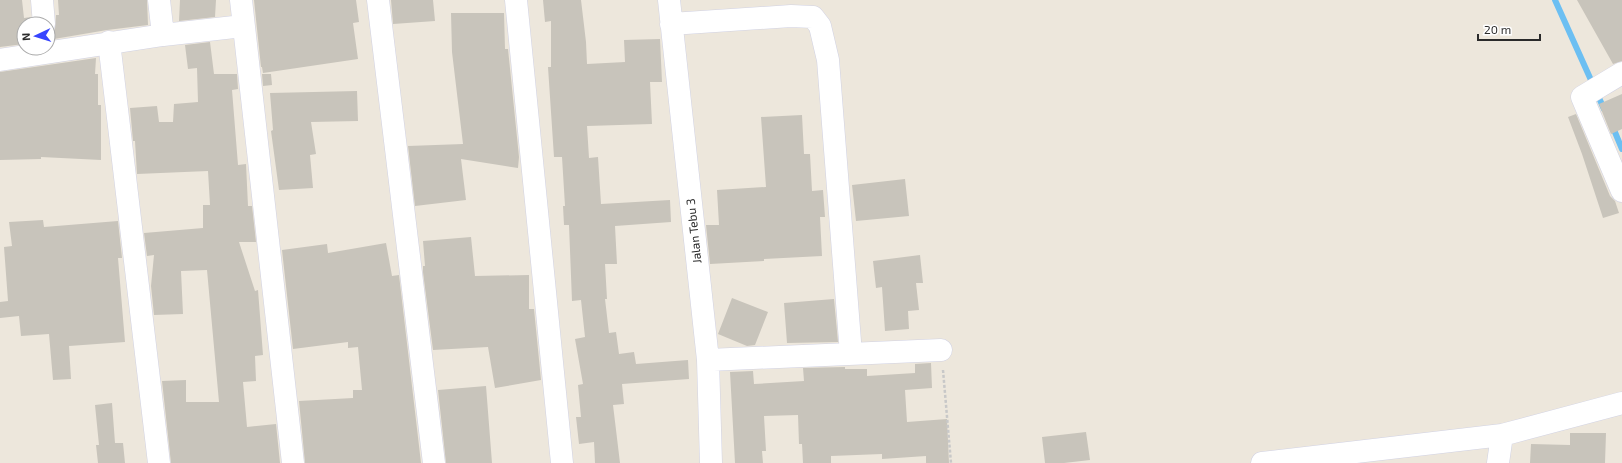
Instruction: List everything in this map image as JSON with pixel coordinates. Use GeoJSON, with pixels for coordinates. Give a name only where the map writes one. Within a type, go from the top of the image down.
{"type":"FeatureCollection","features":[{"type":"Feature","properties":{"kind":"street"},"geometry":{"type":"LineString","coordinates":[[42,0],[43,16]]}},
{"type":"Feature","properties":{"kind":"street"},"geometry":{"type":"LineString","coordinates":[[159,0],[163,35]]}},
{"type":"Feature","properties":{"kind":"street"},"geometry":{"type":"LineString","coordinates":[[241,0],[293,463]]}},
{"type":"Feature","properties":{"kind":"street"},"geometry":{"type":"LineString","coordinates":[[378,0],[434,463]]}},
{"type":"Feature","properties":{"kind":"street"},"geometry":{"type":"LineString","coordinates":[[516,0],[562,463]]}},
{"type":"Feature","properties":{"kind":"street","name":"Jalan Tebu 3"},"geometry":{"type":"LineString","coordinates":[[669,0],[708,360],[711,463]]}},
{"type":"Feature","properties":{"kind":"street"},"geometry":{"type":"LineString","coordinates":[[671,24],[791,16],[812,8],[820,26],[828,60],[851,354]]}},
{"type":"Feature","properties":{"kind":"street"},"geometry":{"type":"LineString","coordinates":[[56,50],[243,26]]}},
{"type":"Feature","properties":{"kind":"street"},"geometry":{"type":"LineString","coordinates":[[109,42],[159,463]]}},
{"type":"Feature","properties":{"kind":"street"},"geometry":{"type":"LineString","coordinates":[[0,60],[21,56]]}},
{"type":"Feature","properties":{"kind":"street"},"geometry":{"type":"LineString","coordinates":[[1622,73],[1582,97],[1622,191]]}},
{"type":"Feature","properties":{"kind":"street"},"geometry":{"type":"LineString","coordinates":[[708,360],[941,350]]}},
{"type":"Feature","properties":{"kind":"street"},"geometry":{"type":"LineString","coordinates":[[1262,463],[1502,435],[1622,403]]}},
{"type":"Feature","properties":{"kind":"street"},"geometry":{"type":"LineString","coordinates":[[1498,463],[1502,435]]}},
{"type":"Feature","properties":{"kind":"path"},"geometry":{"type":"LineString","coordinates":[[941,350],[952,463]]}},
{"type":"Feature","properties":{"kind":"building"},"geometry":{"type":"Polygon","coordinates":[[[0,0],[22,0],[24,16],[16,16],[16,45],[0,47],[0,0]]]}},
{"type":"Feature","properties":{"kind":"building"},"geometry":{"type":"Polygon","coordinates":[[[58,0],[147,0],[148,25],[56,39],[56,15],[59,15],[58,0]]]}},
{"type":"Feature","properties":{"kind":"building"},"geometry":{"type":"Polygon","coordinates":[[[180,0],[216,0],[215,17],[179,21],[180,0]]]}},
{"type":"Feature","properties":{"kind":"building"},"geometry":{"type":"Polygon","coordinates":[[[254,0],[356,0],[359,22],[353,23],[358,59],[263,73],[261,67],[254,0]]]}},
{"type":"Feature","properties":{"kind":"building"},"geometry":{"type":"Polygon","coordinates":[[[391,0],[433,0],[435,21],[393,24],[391,0]]]}},
{"type":"Feature","properties":{"kind":"building"},"geometry":{"type":"Polygon","coordinates":[[[543,0],[581,0],[587,64],[625,62],[624,40],[660,39],[662,82],[650,82],[652,124],[587,126],[589,158],[598,157],[601,204],[670,200],[671,222],[615,226],[617,264],[605,264],[607,299],[605,299],[609,333],[616,332],[619,354],[634,352],[636,364],[688,360],[689,379],[622,384],[624,404],[613,405],[620,463],[595,463],[594,442],[579,444],[576,417],[581,417],[578,385],[583,384],[575,339],[585,337],[581,300],[572,301],[569,225],[564,225],[563,206],[565,206],[562,157],[554,157],[548,67],[551,67],[551,21],[545,22],[543,0]]]}},
{"type":"Feature","properties":{"kind":"building"},"geometry":{"type":"Polygon","coordinates":[[[1577,0],[1622,0],[1622,61],[1613,64],[1577,0]]]}},
{"type":"Feature","properties":{"kind":"building"},"geometry":{"type":"Polygon","coordinates":[[[451,13],[504,13],[505,49],[508,49],[519,157],[518,168],[461,159],[466,200],[415,206],[408,146],[463,144],[452,52],[451,13]]]}},
{"type":"Feature","properties":{"kind":"building"},"geometry":{"type":"Polygon","coordinates":[[[210,42],[214,74],[237,74],[238,89],[232,90],[238,165],[246,164],[248,206],[252,206],[256,242],[239,242],[255,291],[258,290],[263,355],[255,356],[256,381],[243,382],[247,427],[276,424],[280,463],[171,463],[162,381],[186,380],[186,402],[219,402],[207,270],[181,271],[183,314],[154,315],[151,286],[154,255],[147,256],[144,233],[203,228],[203,205],[210,205],[208,171],[137,174],[135,141],[133,141],[130,108],[157,106],[159,122],[173,122],[174,104],[198,102],[197,68],[188,69],[185,45],[210,42]]]}},
{"type":"Feature","properties":{"kind":"building"},"geometry":{"type":"Polygon","coordinates":[[[96,58],[95,74],[98,74],[98,105],[101,105],[101,160],[41,157],[41,159],[0,160],[0,72],[96,58]]]}},
{"type":"Feature","properties":{"kind":"building"},"geometry":{"type":"Polygon","coordinates":[[[262,74],[271,74],[272,85],[263,86],[262,74]]]}},
{"type":"Feature","properties":{"kind":"building"},"geometry":{"type":"Polygon","coordinates":[[[357,91],[358,121],[311,122],[316,154],[310,155],[313,188],[279,190],[271,131],[273,130],[270,93],[357,91]]]}},
{"type":"Feature","properties":{"kind":"building"},"geometry":{"type":"Polygon","coordinates":[[[1622,94],[1622,129],[1611,134],[1599,104],[1622,94]]]}},
{"type":"Feature","properties":{"kind":"building"},"geometry":{"type":"Polygon","coordinates":[[[1576,114],[1610,196],[1615,201],[1619,213],[1603,218],[1568,117],[1576,114]]]}},
{"type":"Feature","properties":{"kind":"building"},"geometry":{"type":"Polygon","coordinates":[[[802,115],[804,154],[810,154],[812,191],[823,190],[825,217],[820,217],[822,256],[710,264],[706,225],[719,225],[717,190],[766,187],[761,117],[802,115]]]}},
{"type":"Feature","properties":{"kind":"building"},"geometry":{"type":"Polygon","coordinates":[[[905,179],[909,216],[856,221],[852,185],[905,179]]]}},
{"type":"Feature","properties":{"kind":"building"},"geometry":{"type":"Polygon","coordinates":[[[43,220],[44,227],[118,221],[122,258],[118,258],[125,342],[69,346],[71,379],[53,380],[49,334],[21,336],[19,316],[0,318],[0,302],[8,301],[4,247],[12,246],[9,222],[43,220]]]}},
{"type":"Feature","properties":{"kind":"building"},"geometry":{"type":"Polygon","coordinates":[[[471,237],[475,276],[529,275],[529,309],[534,309],[541,380],[495,388],[488,347],[433,350],[423,272],[423,266],[425,266],[423,241],[471,237]]]}},
{"type":"Feature","properties":{"kind":"building"},"geometry":{"type":"Polygon","coordinates":[[[386,243],[392,276],[399,275],[421,463],[305,463],[299,401],[353,398],[353,390],[362,390],[358,347],[348,348],[348,342],[293,349],[282,250],[327,244],[328,253],[386,243]]]}},
{"type":"Feature","properties":{"kind":"building"},"geometry":{"type":"Polygon","coordinates":[[[920,255],[923,283],[916,283],[919,310],[908,311],[909,329],[885,331],[882,287],[876,288],[873,261],[920,255]]]}},
{"type":"Feature","properties":{"kind":"building"},"geometry":{"type":"Polygon","coordinates":[[[732,298],[768,312],[755,345],[747,346],[718,334],[732,298]]]}},
{"type":"Feature","properties":{"kind":"building"},"geometry":{"type":"Polygon","coordinates":[[[834,299],[838,342],[787,343],[784,303],[834,299]]]}},
{"type":"Feature","properties":{"kind":"building"},"geometry":{"type":"Polygon","coordinates":[[[931,363],[932,388],[905,390],[907,422],[947,419],[949,463],[926,463],[926,456],[882,459],[882,454],[831,456],[831,463],[803,463],[802,444],[799,444],[798,415],[764,416],[766,451],[762,451],[763,463],[735,463],[730,372],[753,371],[754,384],[804,381],[803,368],[845,367],[845,369],[867,369],[867,376],[915,373],[915,364],[931,363]]]}},
{"type":"Feature","properties":{"kind":"building"},"geometry":{"type":"Polygon","coordinates":[[[486,386],[492,463],[446,463],[438,390],[486,386]]]}},
{"type":"Feature","properties":{"kind":"building"},"geometry":{"type":"Polygon","coordinates":[[[112,403],[115,443],[123,443],[125,463],[98,463],[96,445],[99,445],[95,405],[112,403]]]}},
{"type":"Feature","properties":{"kind":"building"},"geometry":{"type":"Polygon","coordinates":[[[1086,432],[1090,460],[1064,463],[1045,463],[1042,437],[1086,432]]]}},
{"type":"Feature","properties":{"kind":"building"},"geometry":{"type":"Polygon","coordinates":[[[1570,433],[1606,433],[1605,463],[1530,463],[1531,444],[1570,445],[1570,433]]]}},
{"type":"Feature","properties":{"kind":"waterway"},"geometry":{"type":"LineString","coordinates":[[1555,0],[1604,109]]}},
{"type":"Feature","properties":{"kind":"waterway"},"geometry":{"type":"LineString","coordinates":[[1612,125],[1622,149]]}}]}
